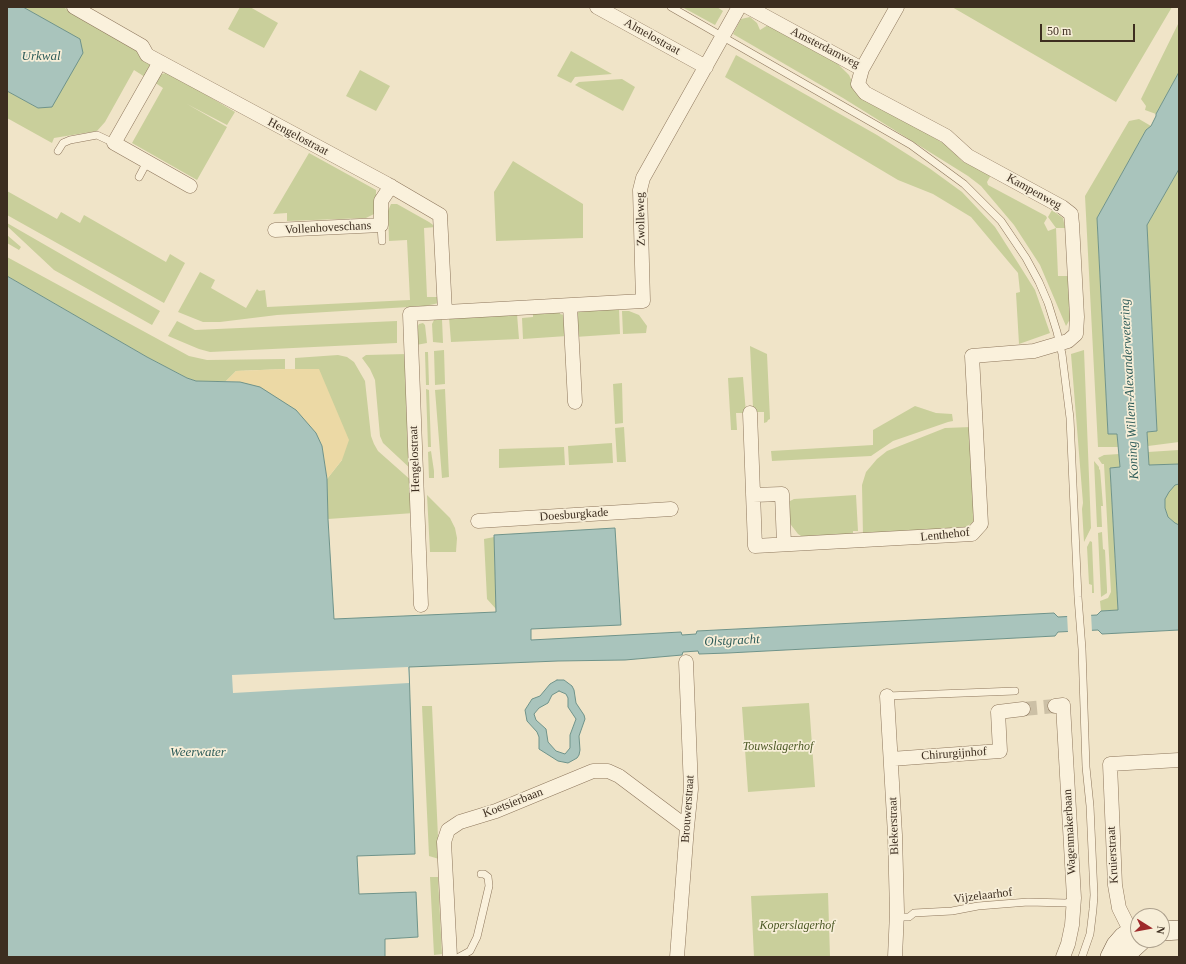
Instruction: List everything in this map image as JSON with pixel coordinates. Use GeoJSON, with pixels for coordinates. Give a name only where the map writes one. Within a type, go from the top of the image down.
{"type":"FeatureCollection","features":[{"type":"Feature","properties":{"kind":"main road"},"geometry":{"type":"LineString","coordinates":[[1110,957],[1116,945],[1123,937],[1130,937]]}},
{"type":"Feature","properties":{"kind":"main road"},"geometry":{"type":"LineString","coordinates":[[1125,957],[1132,948]]}},
{"type":"Feature","properties":{"kind":"street","name":"Hengelostraat"},"geometry":{"type":"LineString","coordinates":[[74,7],[142,46],[147,55],[391,186],[440,215],[445,312]]}},
{"type":"Feature","properties":{"kind":"street","name":"Almelostraat"},"geometry":{"type":"LineString","coordinates":[[598,7],[706,67]]}},
{"type":"Feature","properties":{"kind":"street"},"geometry":{"type":"LineString","coordinates":[[723,37],[739,7]]}},
{"type":"Feature","properties":{"kind":"street","name":"Amsterdamweg"},"geometry":{"type":"LineString","coordinates":[[748,7],[862,69],[897,7]]}},
{"type":"Feature","properties":{"kind":"street","name":"Zwolleweg"},"geometry":{"type":"LineString","coordinates":[[410,314],[643,301],[640,190],[643,178],[723,37]]}},
{"type":"Feature","properties":{"kind":"street"},"geometry":{"type":"LineString","coordinates":[[160,62],[114,143],[190,186]]}},
{"type":"Feature","properties":{"kind":"street","name":"Kampenweg"},"geometry":{"type":"LineString","coordinates":[[862,69],[858,84],[865,93],[946,136],[968,156],[1062,207],[1070,214],[1072,224],[1076,334],[1068,341],[1034,351],[972,356]]}},
{"type":"Feature","properties":{"kind":"street","name":"Vollenhoveschans"},"geometry":{"type":"LineString","coordinates":[[275,230],[381,225],[381,201],[391,186]]}},
{"type":"Feature","properties":{"kind":"street"},"geometry":{"type":"LineString","coordinates":[[570,306],[575,402]]}},
{"type":"Feature","properties":{"kind":"street","name":"Hengelostraat"},"geometry":{"type":"LineString","coordinates":[[410,314],[421,604]]}},
{"type":"Feature","properties":{"kind":"street","name":"Lenthehof"},"geometry":{"type":"LineString","coordinates":[[750,413],[755,546],[972,534],[981,524],[972,356]]}},
{"type":"Feature","properties":{"kind":"street"},"geometry":{"type":"LineString","coordinates":[[753,495],[782,494],[784,544]]}},
{"type":"Feature","properties":{"kind":"street","name":"Doesburgkade"},"geometry":{"type":"LineString","coordinates":[[478,522],[671,509]]}},
{"type":"Feature","properties":{"kind":"street","name":"Brouwerstraat"},"geometry":{"type":"LineString","coordinates":[[677,957],[691,789],[686,662]]}},
{"type":"Feature","properties":{"kind":"street","name":"Blekerstraat"},"geometry":{"type":"LineString","coordinates":[[887,696],[895,834],[895,957]]}},
{"type":"Feature","properties":{"kind":"street","name":"Wagenmakerbaan"},"geometry":{"type":"LineString","coordinates":[[1059,706],[1074,901],[1072,925],[1068,944],[1063,957]]}},
{"type":"Feature","properties":{"kind":"street","name":"Chirurgijnhof"},"geometry":{"type":"LineString","coordinates":[[891,759],[1000,752],[998,712],[1023,709]]}},
{"type":"Feature","properties":{"kind":"street","name":"Kruierstraat"},"geometry":{"type":"LineString","coordinates":[[1130,924],[1118,904],[1115,885],[1110,764],[1179,760]]}},
{"type":"Feature","properties":{"kind":"street","name":"Koetsierbaan"},"geometry":{"type":"LineString","coordinates":[[450,957],[444,842],[448,830],[460,822],[496,811],[593,771],[608,771],[619,776],[687,827]]}},
{"type":"Feature","properties":{"kind":"lane"},"geometry":{"type":"LineString","coordinates":[[671,7],[911,145],[964,184],[1001,221],[1026,258],[1039,282],[1048,303],[1060,344],[1070,418],[1078,598],[1082,649],[1086,766],[1094,895],[1094,909],[1090,934],[1082,957]]}},
{"type":"Feature","properties":{"kind":"lane"},"geometry":{"type":"LineString","coordinates":[[58,151],[63,142],[97,135],[114,143]]}},
{"type":"Feature","properties":{"kind":"lane"},"geometry":{"type":"LineString","coordinates":[[139,177],[147,162]]}},
{"type":"Feature","properties":{"kind":"lane","name":"Vollenhoveschans"},"geometry":{"type":"LineString","coordinates":[[381,225],[382,241]]}},
{"type":"Feature","properties":{"kind":"lane"},"geometry":{"type":"LineString","coordinates":[[887,696],[1015,691]]}},
{"type":"Feature","properties":{"kind":"lane"},"geometry":{"type":"LineString","coordinates":[[459,957],[470,951],[477,937],[489,886],[488,877],[481,874]]}},
{"type":"Feature","properties":{"kind":"lane","name":"Vijzelaarhof"},"geometry":{"type":"LineString","coordinates":[[896,917],[909,917],[914,913],[952,911],[978,906],[1028,902],[1074,901]]}},
{"type":"Feature","properties":{"kind":"green space"},"geometry":{"type":"Polygon","coordinates":[[[23,7],[63,7],[139,51],[152,62],[145,77],[134,70],[105,122],[97,131],[54,138],[52,143],[7,118],[7,91],[38,108],[79,39],[23,7]]]}},
{"type":"Feature","properties":{"kind":"green space"},"geometry":{"type":"Polygon","coordinates":[[[240,7],[250,7],[278,23],[264,48],[228,29],[240,7]]]}},
{"type":"Feature","properties":{"kind":"green space"},"geometry":{"type":"Polygon","coordinates":[[[682,7],[717,7],[723,11],[715,25],[682,7]]]}},
{"type":"Feature","properties":{"kind":"green space"},"geometry":{"type":"Polygon","coordinates":[[[952,7],[1172,7],[1116,102],[952,7]]]}},
{"type":"Feature","properties":{"kind":"green space"},"geometry":{"type":"Polygon","coordinates":[[[750,17],[757,23],[760,30],[768,25],[835,61],[849,75],[857,92],[948,146],[962,161],[991,175],[987,182],[988,185],[1046,216],[1047,218],[1044,223],[1048,231],[1056,228],[1058,276],[1069,276],[1071,322],[1069,321],[1066,326],[1040,265],[1014,225],[981,186],[968,176],[843,98],[733,34],[741,19],[750,17]]]}},
{"type":"Feature","properties":{"kind":"green space"},"geometry":{"type":"Polygon","coordinates":[[[1179,22],[1179,72],[1156,114],[1145,110],[1146,106],[1141,99],[1179,22]]]}},
{"type":"Feature","properties":{"kind":"green space"},"geometry":{"type":"Polygon","coordinates":[[[571,51],[612,74],[575,77],[571,83],[557,76],[571,51]]]}},
{"type":"Feature","properties":{"kind":"green space"},"geometry":{"type":"Polygon","coordinates":[[[736,55],[877,135],[929,168],[962,192],[995,227],[1035,290],[1050,333],[1019,344],[1016,293],[1020,292],[1018,273],[971,217],[933,194],[898,180],[725,77],[736,55]]]}},
{"type":"Feature","properties":{"kind":"green space"},"geometry":{"type":"Polygon","coordinates":[[[360,70],[390,86],[376,111],[346,96],[360,70]]]}},
{"type":"Feature","properties":{"kind":"green space"},"geometry":{"type":"Polygon","coordinates":[[[168,72],[235,112],[227,125],[187,104],[227,127],[197,180],[132,143],[163,88],[154,82],[157,76],[168,72]]]}},
{"type":"Feature","properties":{"kind":"green space"},"geometry":{"type":"Polygon","coordinates":[[[622,79],[635,87],[623,111],[575,85],[579,82],[622,79]]]}},
{"type":"Feature","properties":{"kind":"green space"},"geometry":{"type":"Polygon","coordinates":[[[1139,119],[1151,126],[1146,130],[1097,218],[1108,434],[1117,434],[1118,447],[1098,447],[1085,196],[1129,121],[1139,119]]]}},
{"type":"Feature","properties":{"kind":"green space"},"geometry":{"type":"Polygon","coordinates":[[[309,153],[376,190],[376,213],[366,218],[287,221],[287,213],[273,214],[309,153]]]}},
{"type":"Feature","properties":{"kind":"green space"},"geometry":{"type":"Polygon","coordinates":[[[513,161],[583,204],[583,238],[496,241],[494,192],[513,161]]]}},
{"type":"Feature","properties":{"kind":"green space"},"geometry":{"type":"Polygon","coordinates":[[[1179,169],[1179,442],[1148,446],[1147,432],[1157,431],[1147,225],[1179,169]]]}},
{"type":"Feature","properties":{"kind":"green space"},"geometry":{"type":"Polygon","coordinates":[[[7,191],[57,219],[61,212],[80,223],[84,215],[166,262],[170,254],[185,263],[164,303],[7,215],[7,191]]]}},
{"type":"Feature","properties":{"kind":"green space"},"geometry":{"type":"Polygon","coordinates":[[[391,204],[397,204],[436,227],[424,228],[427,297],[439,297],[439,303],[425,306],[277,315],[220,322],[203,322],[178,312],[200,272],[215,280],[211,288],[246,308],[257,289],[259,291],[265,290],[267,307],[410,300],[407,240],[389,241],[388,211],[391,204]]]}},
{"type":"Feature","properties":{"kind":"green space"},"geometry":{"type":"Polygon","coordinates":[[[1052,210],[1063,218],[1065,228],[1056,228],[1048,217],[1052,210]]]}},
{"type":"Feature","properties":{"kind":"green space"},"geometry":{"type":"Polygon","coordinates":[[[7,223],[160,311],[152,325],[54,270],[7,226],[7,223]]]}},
{"type":"Feature","properties":{"kind":"green space"},"geometry":{"type":"Polygon","coordinates":[[[7,235],[21,247],[19,250],[7,243],[7,235]]]}},
{"type":"Feature","properties":{"kind":"green space"},"geometry":{"type":"Polygon","coordinates":[[[7,257],[189,356],[207,360],[285,359],[285,369],[236,371],[226,381],[196,381],[187,378],[147,357],[7,276],[7,257]]]}},
{"type":"Feature","properties":{"kind":"green space"},"geometry":{"type":"Polygon","coordinates":[[[619,309],[620,334],[575,337],[577,313],[579,311],[619,309]]]}},
{"type":"Feature","properties":{"kind":"green space"},"geometry":{"type":"Polygon","coordinates":[[[622,311],[629,311],[639,315],[647,326],[646,333],[623,334],[622,311]]]}},
{"type":"Feature","properties":{"kind":"green space"},"geometry":{"type":"Polygon","coordinates":[[[560,312],[560,314],[564,315],[567,336],[523,339],[522,318],[533,317],[533,313],[560,312]]]}},
{"type":"Feature","properties":{"kind":"green space"},"geometry":{"type":"Polygon","coordinates":[[[517,314],[519,339],[451,342],[449,317],[517,314]]]}},
{"type":"Feature","properties":{"kind":"green space"},"geometry":{"type":"Polygon","coordinates":[[[442,319],[443,343],[433,342],[432,324],[434,320],[442,319]]]}},
{"type":"Feature","properties":{"kind":"green space"},"geometry":{"type":"Polygon","coordinates":[[[177,321],[195,330],[397,321],[397,343],[210,352],[168,336],[177,321]]]}},
{"type":"Feature","properties":{"kind":"green space"},"geometry":{"type":"Polygon","coordinates":[[[423,323],[425,325],[427,343],[416,345],[414,333],[419,324],[423,323]]]}},
{"type":"Feature","properties":{"kind":"green space"},"geometry":{"type":"Polygon","coordinates":[[[750,346],[767,354],[770,419],[764,423],[764,412],[755,412],[753,408],[750,346]]]}},
{"type":"Feature","properties":{"kind":"green space"},"geometry":{"type":"Polygon","coordinates":[[[444,350],[445,384],[435,385],[434,351],[444,350]]]}},
{"type":"Feature","properties":{"kind":"green space"},"geometry":{"type":"Polygon","coordinates":[[[1084,350],[1091,528],[1084,542],[1083,503],[1071,354],[1084,350]]]}},
{"type":"Feature","properties":{"kind":"green space"},"geometry":{"type":"Polygon","coordinates":[[[425,352],[428,352],[429,385],[426,385],[425,352]]]}},
{"type":"Feature","properties":{"kind":"green space"},"geometry":{"type":"Polygon","coordinates":[[[407,354],[413,471],[383,443],[380,436],[375,380],[370,369],[362,358],[366,355],[407,354]]]}},
{"type":"Feature","properties":{"kind":"green space"},"geometry":{"type":"Polygon","coordinates":[[[338,355],[347,357],[354,362],[365,381],[371,436],[378,451],[413,482],[414,513],[328,519],[327,479],[342,460],[295,369],[295,358],[338,355]]]}},
{"type":"Feature","properties":{"kind":"green space"},"geometry":{"type":"Polygon","coordinates":[[[743,377],[746,413],[736,413],[737,430],[731,430],[728,378],[743,377]]]}},
{"type":"Feature","properties":{"kind":"green space"},"geometry":{"type":"Polygon","coordinates":[[[622,383],[623,423],[615,424],[613,384],[622,383]]]}},
{"type":"Feature","properties":{"kind":"green space"},"geometry":{"type":"Polygon","coordinates":[[[426,389],[429,390],[431,447],[428,447],[426,389]]]}},
{"type":"Feature","properties":{"kind":"green space"},"geometry":{"type":"Polygon","coordinates":[[[445,389],[449,477],[442,478],[435,390],[445,389]]]}},
{"type":"Feature","properties":{"kind":"green space"},"geometry":{"type":"Polygon","coordinates":[[[915,406],[936,413],[952,414],[953,421],[893,441],[871,456],[772,461],[771,451],[873,445],[873,430],[915,406]]]}},
{"type":"Feature","properties":{"kind":"green space"},"geometry":{"type":"Polygon","coordinates":[[[624,427],[626,462],[617,462],[615,428],[624,427]]]}},
{"type":"Feature","properties":{"kind":"green space"},"geometry":{"type":"Polygon","coordinates":[[[971,427],[975,518],[973,522],[963,530],[863,536],[862,485],[866,472],[877,459],[887,451],[945,428],[971,427]]]}},
{"type":"Feature","properties":{"kind":"green space"},"geometry":{"type":"Polygon","coordinates":[[[612,443],[613,463],[569,465],[568,446],[612,443]]]}},
{"type":"Feature","properties":{"kind":"green space"},"geometry":{"type":"Polygon","coordinates":[[[564,447],[565,465],[499,468],[499,449],[564,447]]]}},
{"type":"Feature","properties":{"kind":"green space"},"geometry":{"type":"Polygon","coordinates":[[[1179,450],[1179,464],[1149,466],[1148,452],[1179,450]]]}},
{"type":"Feature","properties":{"kind":"green space"},"geometry":{"type":"Polygon","coordinates":[[[431,451],[434,478],[429,478],[428,452],[431,451]]]}},
{"type":"Feature","properties":{"kind":"green space"},"geometry":{"type":"Polygon","coordinates":[[[1119,454],[1120,467],[1110,468],[1118,610],[1101,611],[1100,601],[1108,598],[1111,592],[1104,464],[1102,464],[1098,458],[1104,455],[1119,454]]]}},
{"type":"Feature","properties":{"kind":"green space"},"geometry":{"type":"Polygon","coordinates":[[[1094,461],[1099,467],[1099,470],[1100,469],[1103,506],[1101,506],[1102,527],[1097,527],[1094,461]]]}},
{"type":"Feature","properties":{"kind":"green space"},"geometry":{"type":"Polygon","coordinates":[[[1179,484],[1179,525],[1168,517],[1165,508],[1165,499],[1169,491],[1175,485],[1179,484]]]}},
{"type":"Feature","properties":{"kind":"green space"},"geometry":{"type":"Polygon","coordinates":[[[427,495],[450,518],[455,528],[457,538],[456,552],[430,552],[427,495]]]}},
{"type":"Feature","properties":{"kind":"green space"},"geometry":{"type":"Polygon","coordinates":[[[856,495],[858,531],[853,531],[853,537],[804,538],[798,534],[788,521],[788,502],[794,499],[856,495]]]}},
{"type":"Feature","properties":{"kind":"green space"},"geometry":{"type":"Polygon","coordinates":[[[1102,532],[1103,549],[1105,550],[1107,593],[1101,597],[1098,533],[1102,532]]]}},
{"type":"Feature","properties":{"kind":"green space"},"geometry":{"type":"Polygon","coordinates":[[[494,537],[496,609],[487,599],[484,539],[494,537]]]}},
{"type":"Feature","properties":{"kind":"green space"},"geometry":{"type":"Polygon","coordinates":[[[1090,541],[1092,542],[1094,593],[1092,593],[1092,585],[1089,584],[1087,547],[1090,541]]]}},
{"type":"Feature","properties":{"kind":"green space","name":"Touwslagerhof"},"geometry":{"type":"Polygon","coordinates":[[[809,703],[815,787],[748,792],[742,707],[809,703]]]}},
{"type":"Feature","properties":{"kind":"green space"},"geometry":{"type":"Polygon","coordinates":[[[422,706],[432,706],[439,859],[429,856],[422,706]]]}},
{"type":"Feature","properties":{"kind":"green space"},"geometry":{"type":"Polygon","coordinates":[[[430,877],[438,877],[442,954],[434,955],[430,877]]]}},
{"type":"Feature","properties":{"kind":"green space","name":"Koperslagerhof"},"geometry":{"type":"Polygon","coordinates":[[[828,893],[830,957],[754,957],[751,896],[828,893]]]}},
{"type":"Feature","properties":{"kind":"sand"},"geometry":{"type":"Polygon","coordinates":[[[319,369],[349,440],[342,460],[327,479],[322,446],[316,433],[240,382],[226,381],[236,371],[319,369]]]}},
{"type":"Feature","properties":{"kind":"water","name":"Urkwal"},"geometry":{"type":"Polygon","coordinates":[[[7,7],[23,7],[80,39],[83,53],[52,107],[38,108],[7,91],[7,7]]]}},
{"type":"Feature","properties":{"kind":"water","name":"Weerwater"},"geometry":{"type":"Polygon","coordinates":[[[1179,72],[1179,169],[1147,225],[1157,431],[1147,432],[1149,465],[1179,464],[1179,484],[1175,485],[1169,492],[1165,499],[1165,508],[1168,517],[1179,525],[1179,630],[1102,634],[1098,630],[1058,632],[1055,636],[728,653],[699,654],[698,651],[683,652],[682,655],[625,660],[409,667],[415,854],[357,856],[359,894],[416,892],[418,937],[385,939],[385,957],[7,957],[7,276],[147,357],[187,378],[196,381],[240,382],[260,387],[296,410],[316,433],[322,446],[327,479],[334,619],[496,612],[494,535],[615,528],[621,625],[531,629],[531,640],[681,632],[682,635],[696,634],[697,631],[1054,613],[1058,617],[1097,615],[1101,611],[1118,610],[1110,468],[1120,467],[1117,434],[1108,434],[1097,218],[1146,130],[1151,126],[1179,72]]]}},
{"type":"Feature","properties":{"kind":"water"},"geometry":{"type":"Polygon","coordinates":[[[557,680],[564,680],[572,686],[576,703],[585,719],[579,736],[579,755],[577,758],[568,763],[558,761],[539,749],[539,737],[537,732],[527,721],[525,710],[532,699],[540,696],[550,684],[557,680]],[[559,691],[552,695],[548,703],[539,708],[534,714],[536,720],[546,729],[548,742],[556,751],[565,754],[570,748],[570,735],[576,719],[568,707],[568,698],[566,694],[559,691]]]}},
{"type":"Feature","properties":{"kind":"pier"},"geometry":{"type":"Polygon","coordinates":[[[1091,613],[1092,632],[1068,633],[1067,614],[1091,613]]]}},
{"type":"Feature","properties":{"kind":"pier"},"geometry":{"type":"Polygon","coordinates":[[[408,667],[409,683],[233,693],[232,675],[408,667]]]}},
{"type":"Feature","properties":{"kind":"tunnel"},"geometry":{"type":"LineString","coordinates":[[1023,709],[1055,706]]}},
{"type":"Feature","properties":{"kind":"water label","name":"Koning Willem-Alexanderwetering"},"geometry":{"type":"Point","coordinates":[1130,389]}},
{"type":"Feature","properties":{"kind":"water label","name":"Olstgracht"},"geometry":{"type":"Point","coordinates":[732,641]}}]}
